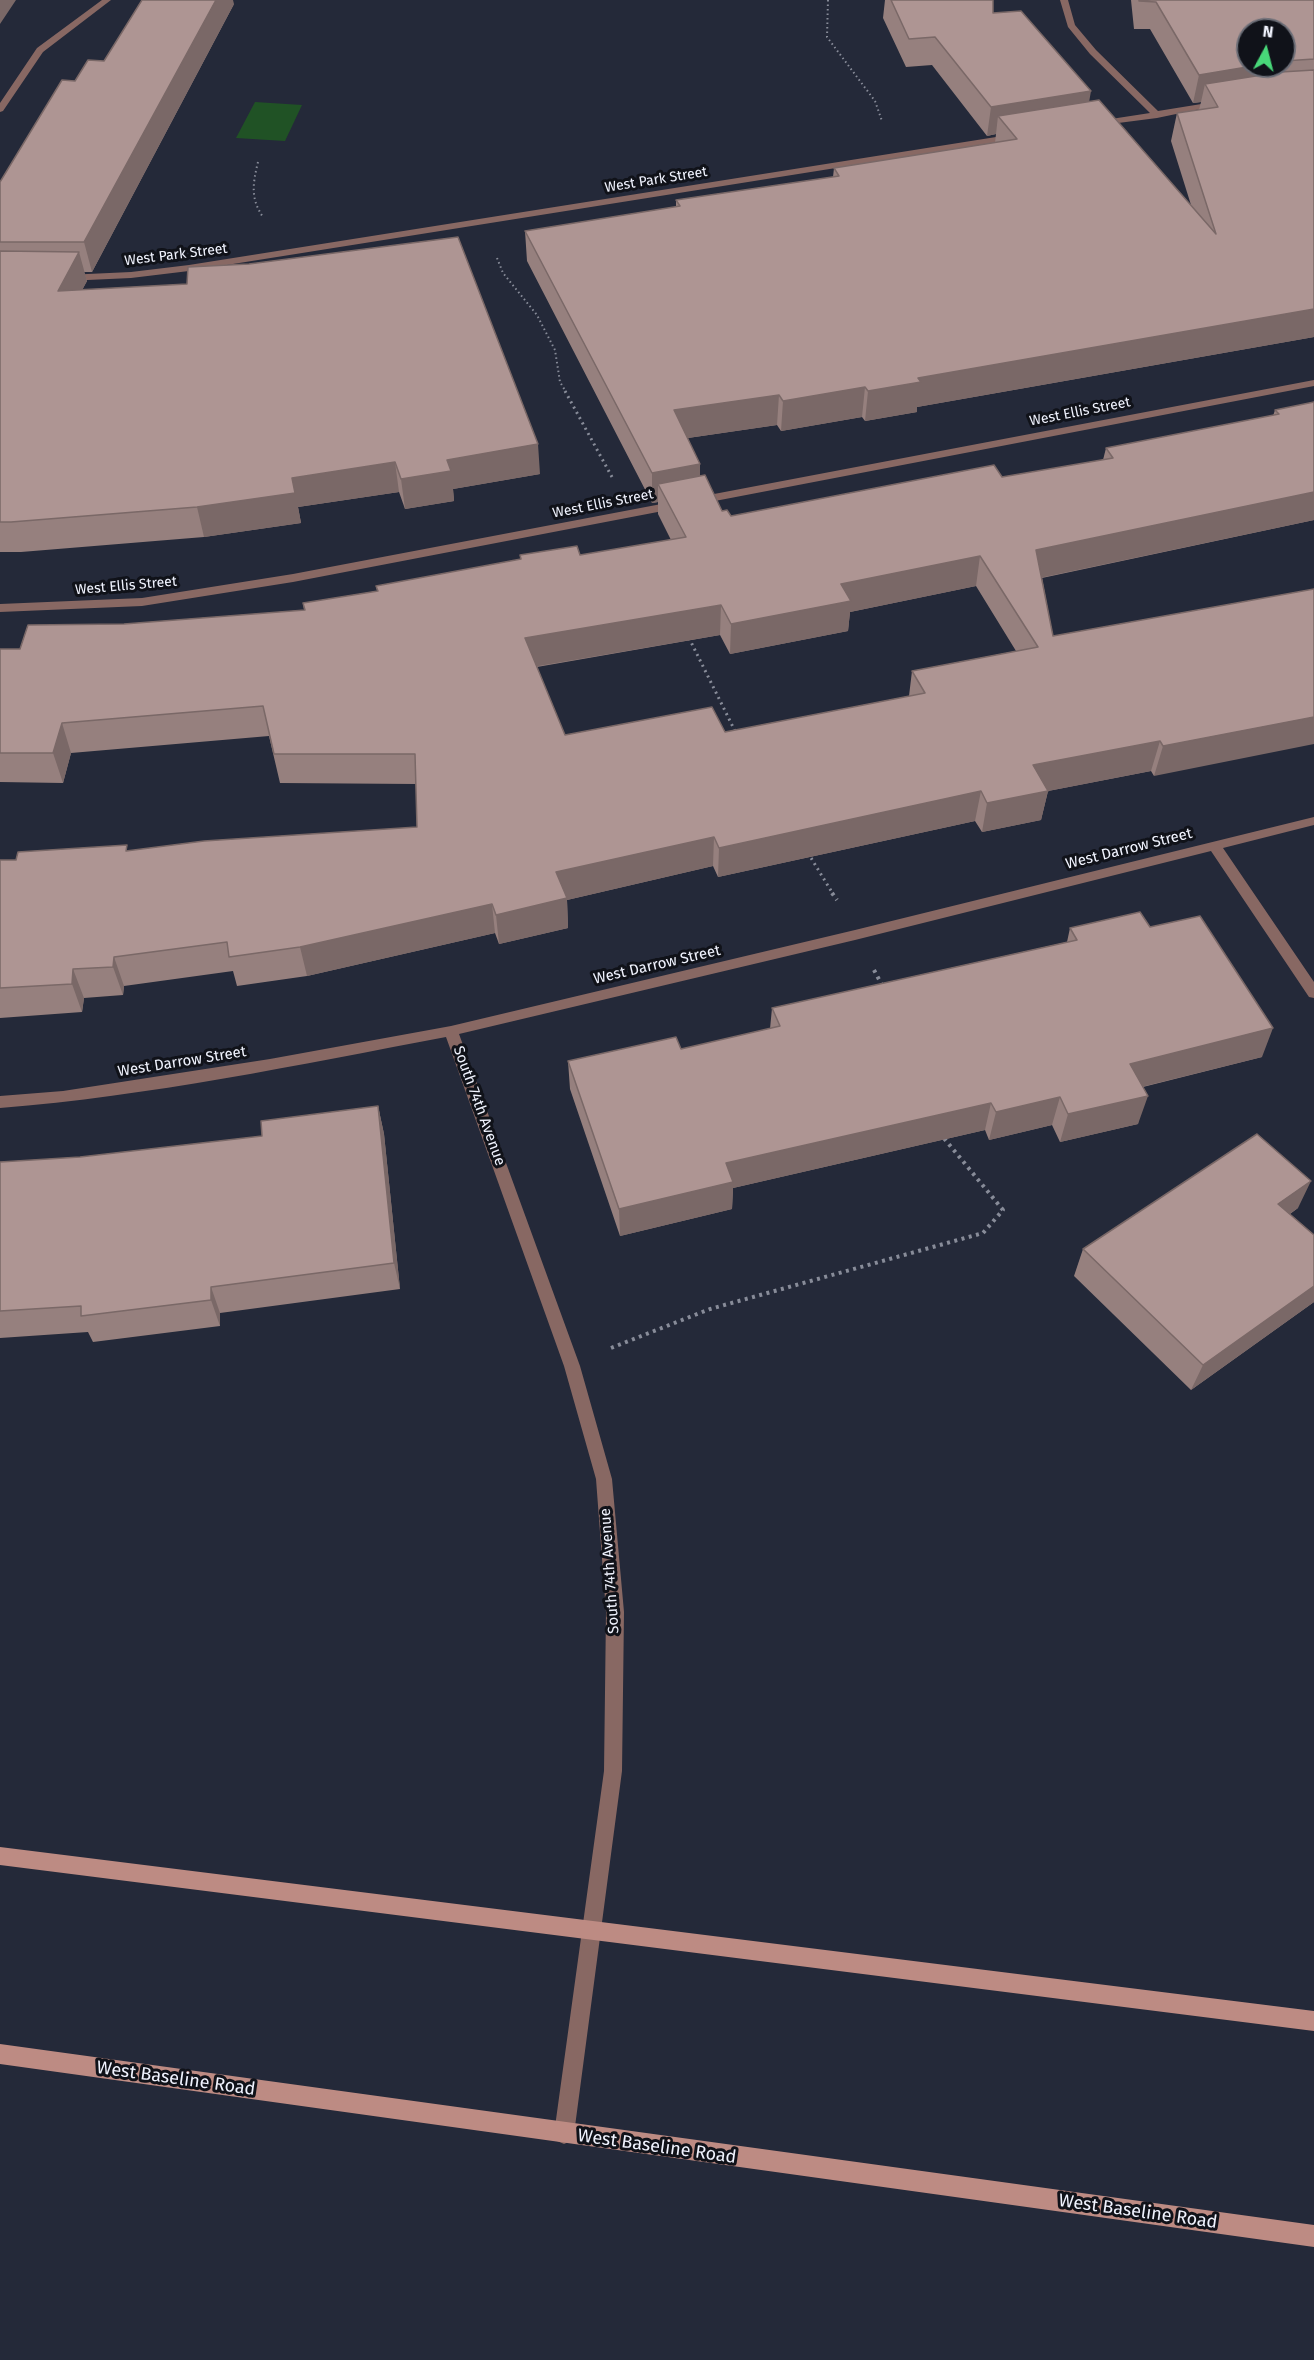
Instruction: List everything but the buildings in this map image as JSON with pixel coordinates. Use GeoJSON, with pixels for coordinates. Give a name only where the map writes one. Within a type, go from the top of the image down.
{"type":"FeatureCollection","features":[{"type":"Feature","properties":{"kind":"main road"},"geometry":{"type":"LineString","coordinates":[[0,1856],[591,1928],[1314,2021]]}},
{"type":"Feature","properties":{"kind":"main road","name":"West Baseline Road"},"geometry":{"type":"LineString","coordinates":[[0,2054],[564,2134],[1314,2236]]}},
{"type":"Feature","properties":{"kind":"street"},"geometry":{"type":"LineString","coordinates":[[0,109],[40,50],[107,0]]}},
{"type":"Feature","properties":{"kind":"street"},"geometry":{"type":"LineString","coordinates":[[1064,0],[1071,25],[1094,52],[1157,115]]}},
{"type":"Feature","properties":{"kind":"street"},"geometry":{"type":"LineString","coordinates":[[1089,125],[1227,103]]}},
{"type":"Feature","properties":{"kind":"street","name":"West Park Street"},"geometry":{"type":"LineString","coordinates":[[60,278],[131,275],[1021,136]]}},
{"type":"Feature","properties":{"kind":"street","name":"West Ellis Street"},"geometry":{"type":"LineString","coordinates":[[0,608],[142,602],[293,578],[1314,383]]}},
{"type":"Feature","properties":{"kind":"street","name":"West Darrow Street"},"geometry":{"type":"LineString","coordinates":[[0,1102],[63,1097],[247,1069],[451,1031],[855,935],[1314,821]]}},
{"type":"Feature","properties":{"kind":"street"},"geometry":{"type":"LineString","coordinates":[[1214,845],[1314,993]]}},
{"type":"Feature","properties":{"kind":"street","name":"South 74th Avenue"},"geometry":{"type":"LineString","coordinates":[[451,1031],[572,1366],[604,1479],[615,1612],[613,1771],[564,2134]]}},
{"type":"Feature","properties":{"kind":"path"},"geometry":{"type":"LineString","coordinates":[[828,0],[827,38],[875,101],[886,132],[887,157]]}},
{"type":"Feature","properties":{"kind":"path"},"geometry":{"type":"LineString","coordinates":[[258,162],[252,178],[252,198],[267,224],[277,253]]}},
{"type":"Feature","properties":{"kind":"path"},"geometry":{"type":"LineString","coordinates":[[480,221],[503,273],[537,315],[555,350],[560,381],[629,514]]}},
{"type":"Feature","properties":{"kind":"path"},"geometry":{"type":"LineString","coordinates":[[689,637],[736,733]]}},
{"type":"Feature","properties":{"kind":"path"},"geometry":{"type":"LineString","coordinates":[[806,849],[885,991]]}},
{"type":"Feature","properties":{"kind":"path"},"geometry":{"type":"LineString","coordinates":[[572,1366],[710,1309],[983,1233],[1003,1210],[942,1136]]}},
{"type":"Feature","properties":{"kind":"green space"},"geometry":{"type":"Polygon","coordinates":[[[255,102],[302,105],[285,141],[236,138],[255,102]]]}}]}
